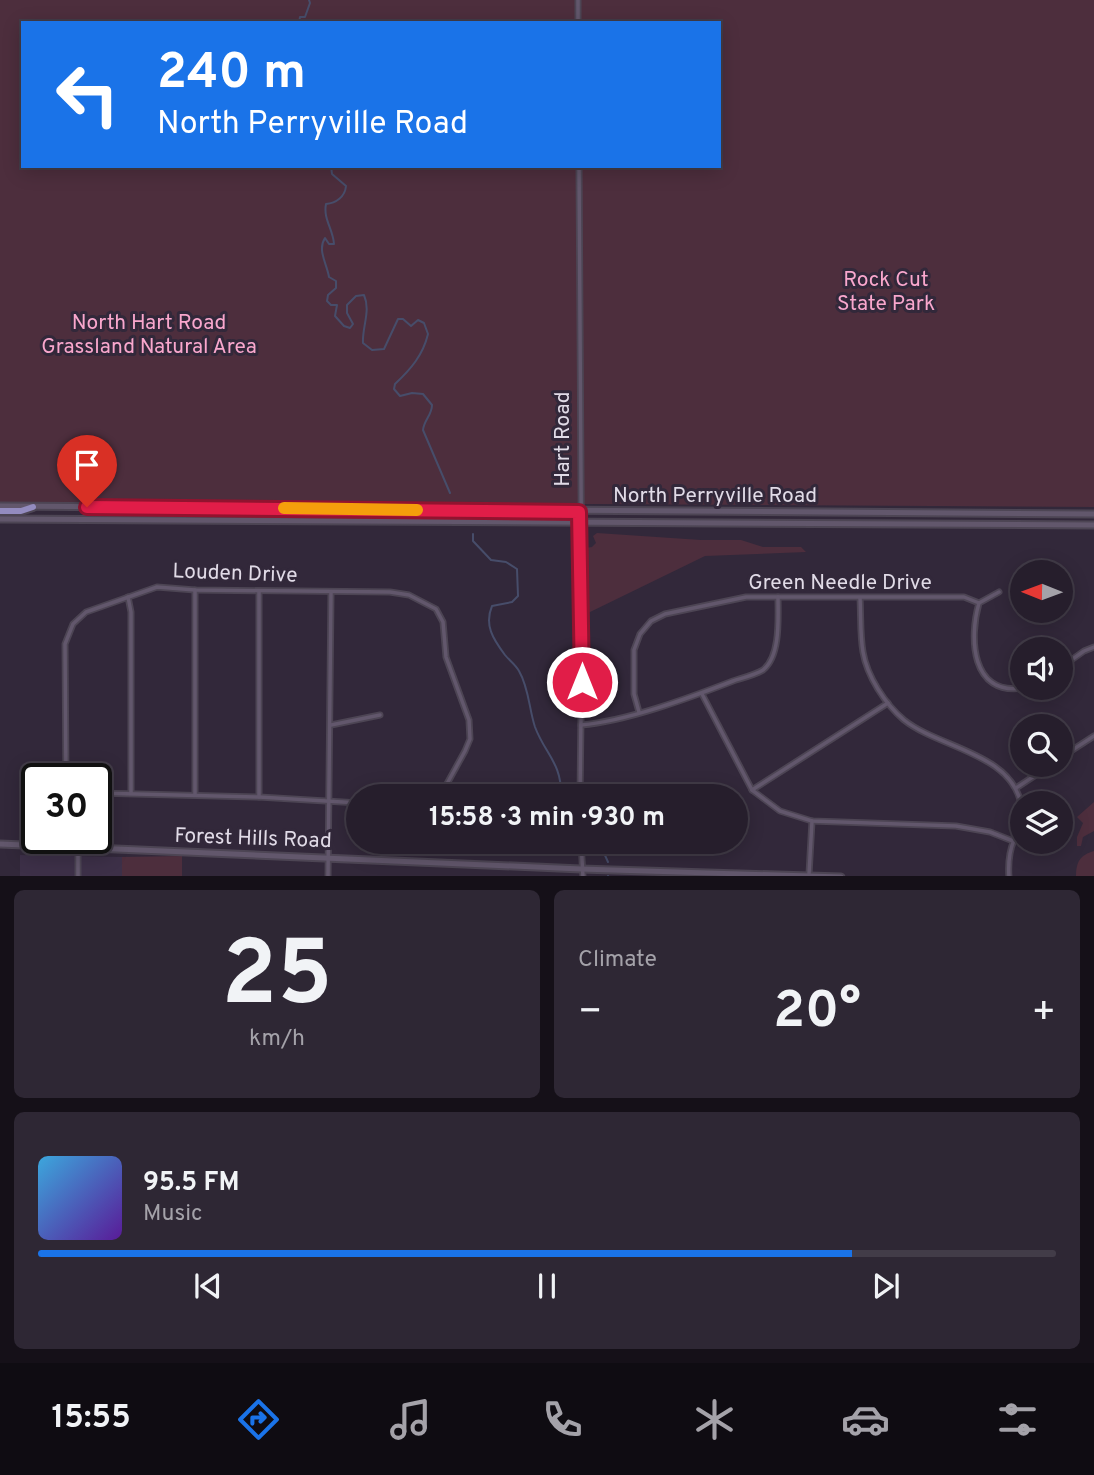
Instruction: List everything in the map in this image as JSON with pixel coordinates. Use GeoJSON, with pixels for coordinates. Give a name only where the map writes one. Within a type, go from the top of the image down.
{"type":"FeatureCollection","features":[{"type":"Feature","properties":{"kind":"main road","name":"North Perryville Road"},"geometry":{"type":"LineString","coordinates":[[33,507],[1094,514]]}},
{"type":"Feature","properties":{"kind":"main road"},"geometry":{"type":"LineString","coordinates":[[0,509],[21,511],[33,507]]}},
{"type":"Feature","properties":{"kind":"main road","name":"North Perryville Road"},"geometry":{"type":"LineString","coordinates":[[0,519],[1094,525]]}},
{"type":"Feature","properties":{"kind":"main road","name":"Forest Hills Road"},"geometry":{"type":"LineString","coordinates":[[0,844],[21,845]]}},
{"type":"Feature","properties":{"kind":"main road","name":"Forest Hills Road"},"geometry":{"type":"LineString","coordinates":[[112,848],[693,875],[830,876]]}},
{"type":"Feature","properties":{"kind":"street"},"geometry":{"type":"LineString","coordinates":[[578,0],[578,21]]}},
{"type":"Feature","properties":{"kind":"street","name":"Hart Road"},"geometry":{"type":"LineString","coordinates":[[579,168],[580,784]]}},
{"type":"Feature","properties":{"kind":"street","name":"Louden Drive"},"geometry":{"type":"LineString","coordinates":[[66,763],[65,644],[73,624],[86,612],[157,587],[331,593],[363,591],[409,595],[436,609],[443,622],[446,657],[466,707],[470,730],[465,751],[447,784]]}},
{"type":"Feature","properties":{"kind":"street"},"geometry":{"type":"LineString","coordinates":[[195,590],[195,795]]}},
{"type":"Feature","properties":{"kind":"street"},"geometry":{"type":"LineString","coordinates":[[259,591],[260,797]]}},
{"type":"Feature","properties":{"kind":"street"},"geometry":{"type":"LineString","coordinates":[[999,592],[979,603],[974,620],[974,654],[979,667],[993,682],[1010,690]]}},
{"type":"Feature","properties":{"kind":"street"},"geometry":{"type":"LineString","coordinates":[[328,876],[331,593]]}},
{"type":"Feature","properties":{"kind":"street"},"geometry":{"type":"LineString","coordinates":[[128,597],[131,612],[131,793]]}},
{"type":"Feature","properties":{"kind":"street","name":"Green Needle Drive"},"geometry":{"type":"LineString","coordinates":[[639,712],[634,694],[634,650],[640,634],[651,621],[665,614],[746,597],[964,597],[979,603]]}},
{"type":"Feature","properties":{"kind":"street"},"geometry":{"type":"LineString","coordinates":[[581,725],[603,723],[702,694],[764,669],[774,651],[778,632],[778,597]]}},
{"type":"Feature","properties":{"kind":"street"},"geometry":{"type":"LineString","coordinates":[[860,598],[863,653],[873,681],[888,703],[905,720],[1003,771],[1017,791]]}},
{"type":"Feature","properties":{"kind":"street"},"geometry":{"type":"LineString","coordinates":[[1073,659],[1094,647]]}},
{"type":"Feature","properties":{"kind":"street"},"geometry":{"type":"LineString","coordinates":[[702,694],[752,790],[780,811],[812,821],[956,827],[990,832],[1010,840]]}},
{"type":"Feature","properties":{"kind":"street"},"geometry":{"type":"LineString","coordinates":[[752,790],[888,703]]}},
{"type":"Feature","properties":{"kind":"street"},"geometry":{"type":"LineString","coordinates":[[331,725],[380,715]]}},
{"type":"Feature","properties":{"kind":"street"},"geometry":{"type":"LineString","coordinates":[[1073,750],[1094,736]]}},
{"type":"Feature","properties":{"kind":"street"},"geometry":{"type":"LineString","coordinates":[[1016,788],[1033,777]]}},
{"type":"Feature","properties":{"kind":"street"},"geometry":{"type":"LineString","coordinates":[[112,793],[346,803]]}},
{"type":"Feature","properties":{"kind":"street"},"geometry":{"type":"LineString","coordinates":[[809,874],[812,821]]}},
{"type":"Feature","properties":{"kind":"street"},"geometry":{"type":"LineString","coordinates":[[78,854],[78,876]]}},
{"type":"Feature","properties":{"kind":"street"},"geometry":{"type":"LineString","coordinates":[[581,854],[583,876]]}},
{"type":"Feature","properties":{"kind":"street"},"geometry":{"type":"LineString","coordinates":[[1009,876],[1010,854]]}},
{"type":"Feature","properties":{"kind":"shaded area"},"geometry":{"type":"Polygon","coordinates":[[[20,855],[122,857],[122,876],[20,876],[20,855]]]}},
{"type":"Feature","properties":{"kind":"green space","name":"Rock Cut State Park"},"geometry":{"type":"Polygon","coordinates":[[[0,0],[1094,0],[1094,507],[571,504],[569,507],[0,502],[0,0]]]}},
{"type":"Feature","properties":{"kind":"green space"},"geometry":{"type":"Polygon","coordinates":[[[597,533],[741,540],[763,547],[801,547],[806,552],[705,556],[588,613],[584,610],[585,548],[596,543],[593,536],[597,533]]]}},
{"type":"Feature","properties":{"kind":"green space"},"geometry":{"type":"Polygon","coordinates":[[[1094,802],[1094,831],[1083,837],[1081,846],[1077,846],[1077,837],[1083,823],[1077,817],[1094,802]]]}},
{"type":"Feature","properties":{"kind":"green space"},"geometry":{"type":"Polygon","coordinates":[[[1094,851],[1094,876],[1076,876],[1080,860],[1094,851]]]}},
{"type":"Feature","properties":{"kind":"green space"},"geometry":{"type":"Polygon","coordinates":[[[182,856],[182,876],[122,876],[122,857],[182,856]]]}},
{"type":"Feature","properties":{"kind":"waterway"},"geometry":{"type":"LineString","coordinates":[[299,21],[300,17],[305,17],[309,0]]}},
{"type":"Feature","properties":{"kind":"waterway"},"geometry":{"type":"LineString","coordinates":[[331,168],[332,174],[346,186],[339,199],[326,204],[334,244],[329,244],[325,238],[322,252],[329,277],[336,281],[336,288],[328,295],[327,301],[331,305],[337,305],[335,316],[344,326],[350,328],[353,324],[347,313],[347,305],[356,296],[364,295],[367,307],[363,343],[372,350],[384,349],[398,319],[403,319],[411,326],[418,320],[424,323],[428,334],[423,349],[395,384],[394,389],[400,396],[423,394],[432,405],[423,430],[450,493]]}},
{"type":"Feature","properties":{"kind":"waterway"},"geometry":{"type":"LineString","coordinates":[[473,534],[473,541],[491,560],[506,562],[517,569],[518,596],[512,602],[492,606],[489,626],[505,655],[518,669],[527,691],[535,727],[556,767],[561,784]]}},
{"type":"Feature","properties":{"kind":"waterway"},"geometry":{"type":"LineString","coordinates":[[604,854],[608,862]]}},
{"type":"Feature","properties":{"kind":"slow traffic"},"geometry":{"type":"LineString","coordinates":[[284,508],[417,510]]}},
{"type":"Feature","properties":{"kind":"route"},"geometry":{"type":"LineString","coordinates":[[87,507],[579,512],[582,682]]}},
{"type":"Feature","properties":{"kind":"park label","name":"North Hart Road Grassland Natural Area"},"geometry":{"type":"Point","coordinates":[149,335]}}]}
